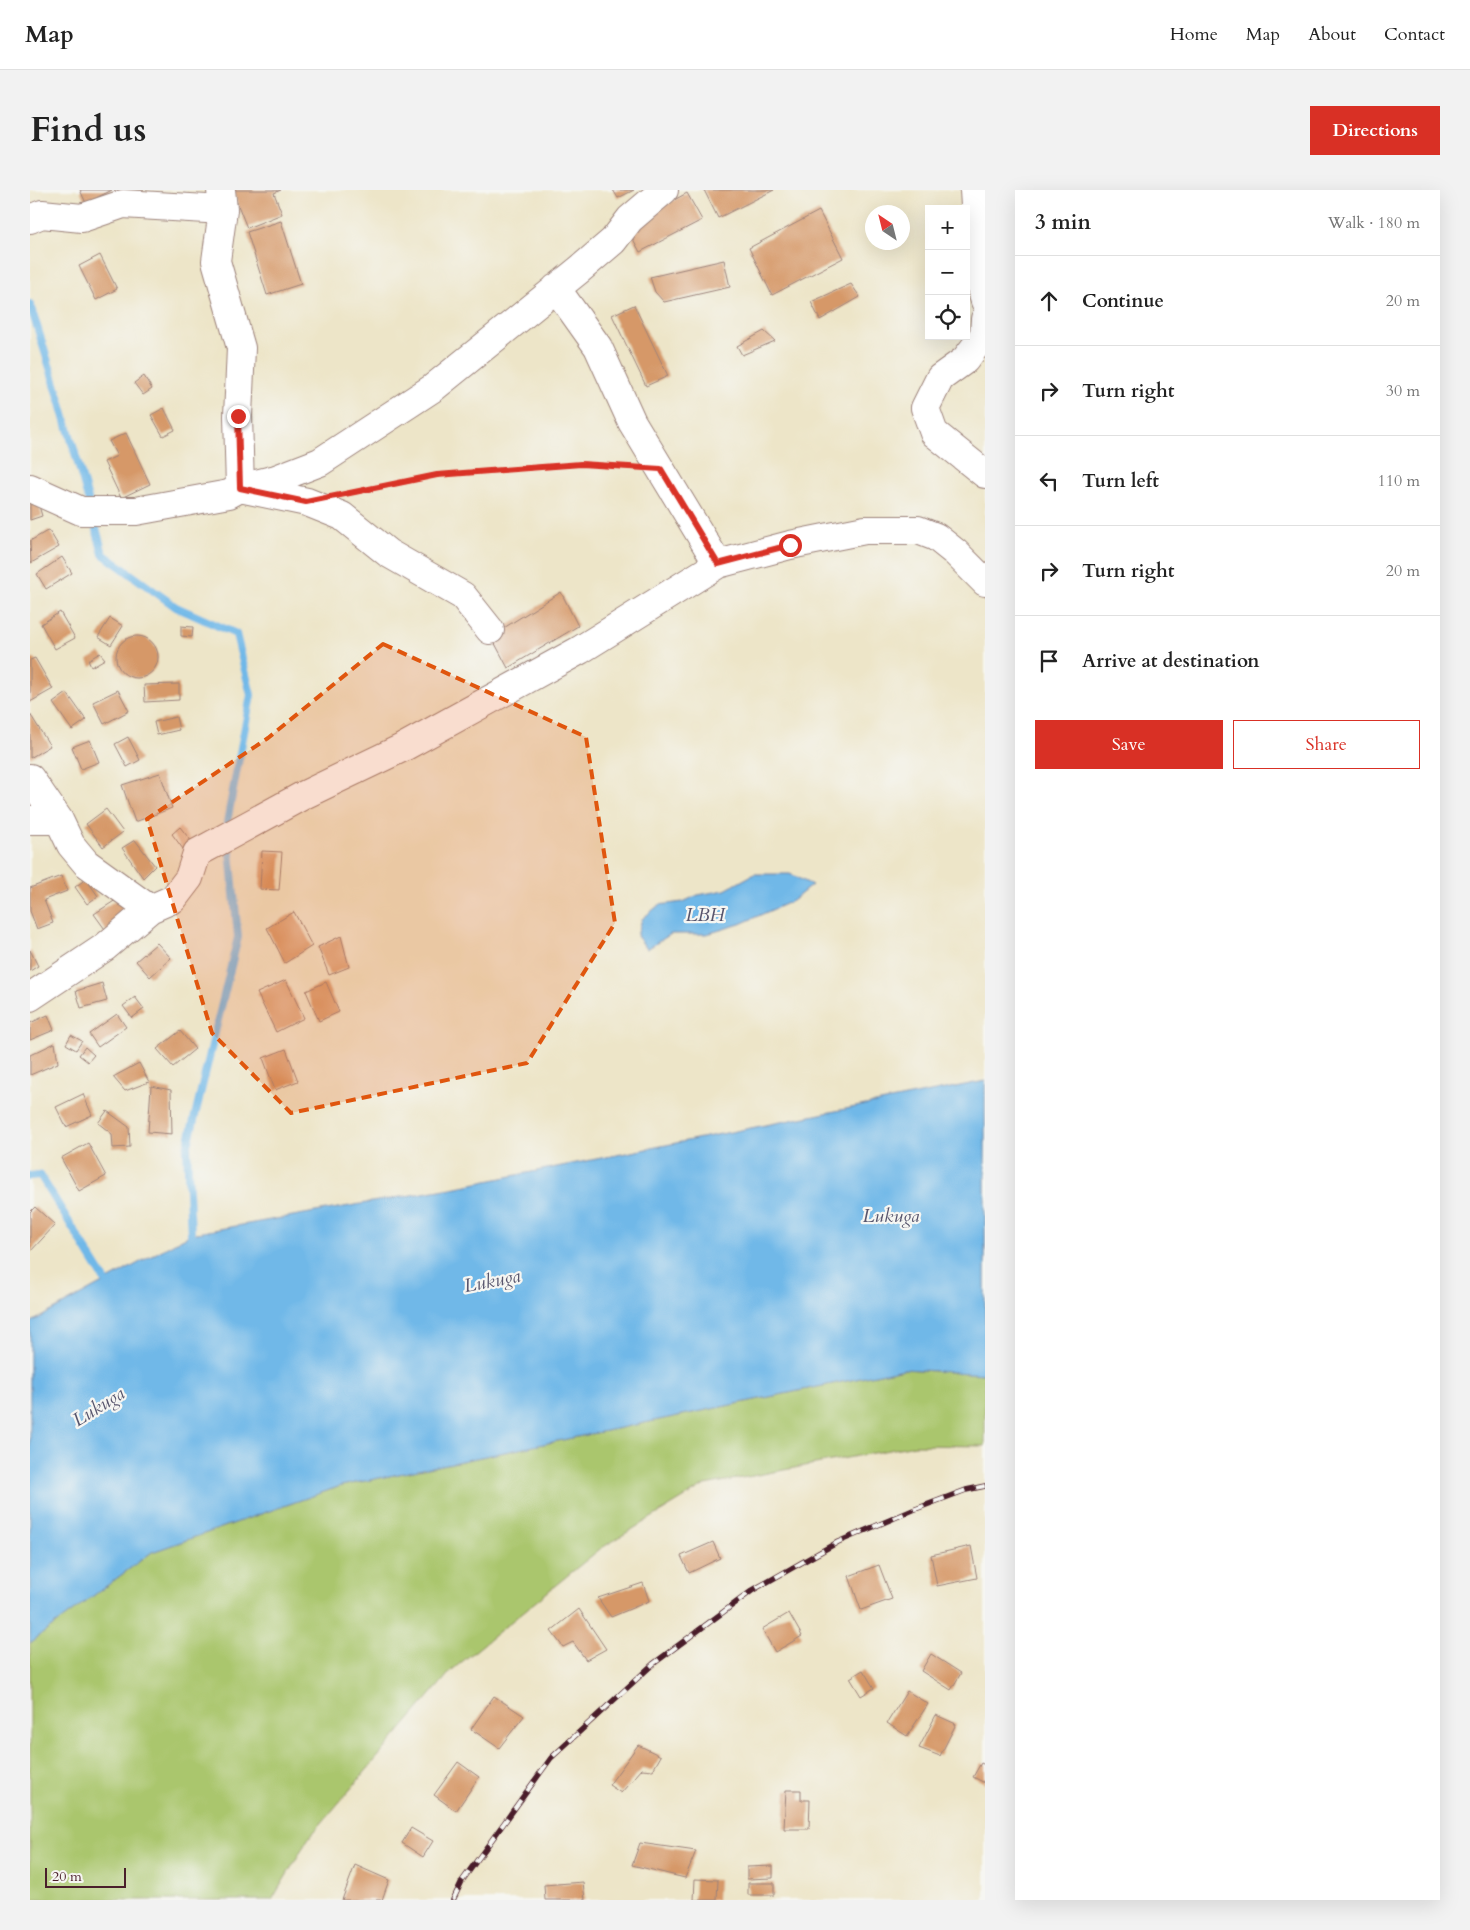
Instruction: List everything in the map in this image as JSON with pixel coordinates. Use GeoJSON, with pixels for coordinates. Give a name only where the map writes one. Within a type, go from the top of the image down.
{"type":"FeatureCollection","features":[{"type":"Feature","properties":{"kind":"street"},"geometry":{"type":"LineString","coordinates":[[30,488],[80,511],[136,511],[228,494],[240,488],[276,479],[320,462],[366,434],[434,388],[613,241],[630,218],[664,190]]}},
{"type":"Feature","properties":{"kind":"street"},"geometry":{"type":"LineString","coordinates":[[974,190],[980,284],[985,301]]}},
{"type":"Feature","properties":{"kind":"street"},"geometry":{"type":"LineString","coordinates":[[30,220],[42,214],[82,218],[122,204],[222,200],[216,261],[241,348],[238,416],[240,488]]}},
{"type":"Feature","properties":{"kind":"street"},"geometry":{"type":"LineString","coordinates":[[556,288],[598,347],[632,422],[718,564]]}},
{"type":"Feature","properties":{"kind":"street"},"geometry":{"type":"LineString","coordinates":[[985,319],[984,335],[965,360],[940,378],[925,408],[934,433],[985,474]]}},
{"type":"Feature","properties":{"kind":"street"},"geometry":{"type":"LineString","coordinates":[[240,488],[306,502],[342,516],[388,553],[463,596],[490,630]]}},
{"type":"Feature","properties":{"kind":"street"},"geometry":{"type":"LineString","coordinates":[[30,997],[105,947],[150,908],[173,899],[189,878],[197,853],[302,796],[402,748],[580,650],[718,564],[790,545],[865,530],[918,530],[936,537],[956,553],[985,582]]}},
{"type":"Feature","properties":{"kind":"street"},"geometry":{"type":"LineString","coordinates":[[30,778],[59,820],[71,845],[86,863],[150,908]]}},
{"type":"Feature","properties":{"kind":"street"},"geometry":{"type":"LineString","coordinates":[[30,820],[59,820]]}},
{"type":"Feature","properties":{"kind":"path"},"geometry":{"type":"LineString","coordinates":[[353,492],[456,473],[581,464],[661,469]]}},
{"type":"Feature","properties":{"kind":"highlighted area"},"geometry":{"type":"Polygon","coordinates":[[[383,644],[586,737],[615,923],[527,1063],[291,1113],[212,1033],[147,819],[268,738],[383,644]]]}},
{"type":"Feature","properties":{"kind":"green space"},"geometry":{"type":"Polygon","coordinates":[[[904,1369],[985,1374],[985,1446],[915,1445],[705,1485],[600,1549],[452,1670],[308,1839],[272,1900],[30,1900],[30,1643],[152,1552],[341,1486],[904,1369]]]}},
{"type":"Feature","properties":{"kind":"water","name":"LBH"},"geometry":{"type":"Polygon","coordinates":[[[754,874],[790,874],[812,885],[792,901],[740,924],[707,934],[671,934],[647,949],[637,936],[642,919],[659,905],[683,902],[698,895],[725,890],[754,874]]]}},
{"type":"Feature","properties":{"kind":"water","name":"Lukuga"},"geometry":{"type":"Polygon","coordinates":[[[985,1081],[985,1374],[904,1369],[341,1486],[152,1552],[30,1643],[30,1323],[191,1234],[457,1187],[985,1081]]]}},
{"type":"Feature","properties":{"kind":"building"},"geometry":{"type":"Polygon","coordinates":[[[80,190],[112,190],[86,203],[80,190]]]}},
{"type":"Feature","properties":{"kind":"building"},"geometry":{"type":"Polygon","coordinates":[[[232,190],[281,190],[274,193],[282,214],[247,228],[232,190]]]}},
{"type":"Feature","properties":{"kind":"building"},"geometry":{"type":"Polygon","coordinates":[[[613,190],[634,190],[618,198],[613,190]]]}},
{"type":"Feature","properties":{"kind":"building"},"geometry":{"type":"Polygon","coordinates":[[[704,190],[774,190],[718,218],[704,190]]]}},
{"type":"Feature","properties":{"kind":"building"},"geometry":{"type":"Polygon","coordinates":[[[687,193],[702,220],[640,252],[626,226],[687,193]]]}},
{"type":"Feature","properties":{"kind":"building"},"geometry":{"type":"Polygon","coordinates":[[[819,211],[843,258],[772,295],[749,248],[819,211]]]}},
{"type":"Feature","properties":{"kind":"building"},"geometry":{"type":"Polygon","coordinates":[[[281,221],[301,284],[267,295],[247,232],[281,221]]]}},
{"type":"Feature","properties":{"kind":"building"},"geometry":{"type":"Polygon","coordinates":[[[100,255],[117,289],[96,300],[79,266],[100,255]]]}},
{"type":"Feature","properties":{"kind":"building"},"geometry":{"type":"Polygon","coordinates":[[[724,260],[730,287],[664,302],[655,292],[650,277],[724,260]]]}},
{"type":"Feature","properties":{"kind":"building"},"geometry":{"type":"Polygon","coordinates":[[[851,284],[860,297],[820,320],[811,302],[851,284]]]}},
{"type":"Feature","properties":{"kind":"building"},"geometry":{"type":"Polygon","coordinates":[[[634,305],[668,376],[646,386],[612,315],[634,305]]]}},
{"type":"Feature","properties":{"kind":"building"},"geometry":{"type":"Polygon","coordinates":[[[764,331],[775,341],[742,355],[737,346],[764,331]]]}},
{"type":"Feature","properties":{"kind":"building"},"geometry":{"type":"Polygon","coordinates":[[[144,376],[152,389],[143,395],[134,383],[144,376]]]}},
{"type":"Feature","properties":{"kind":"building"},"geometry":{"type":"Polygon","coordinates":[[[164,408],[175,430],[163,436],[151,415],[164,408]]]}},
{"type":"Feature","properties":{"kind":"building"},"geometry":{"type":"Polygon","coordinates":[[[126,433],[150,484],[121,498],[104,462],[117,456],[109,441],[126,433]]]}},
{"type":"Feature","properties":{"kind":"building"},"geometry":{"type":"Polygon","coordinates":[[[37,499],[42,516],[30,520],[30,501],[37,499]]]}},
{"type":"Feature","properties":{"kind":"building"},"geometry":{"type":"Polygon","coordinates":[[[49,530],[59,547],[31,563],[30,541],[49,530]]]}},
{"type":"Feature","properties":{"kind":"building"},"geometry":{"type":"Polygon","coordinates":[[[62,557],[72,573],[46,589],[37,574],[62,557]]]}},
{"type":"Feature","properties":{"kind":"building"},"geometry":{"type":"Polygon","coordinates":[[[561,592],[578,626],[508,668],[491,636],[561,592]]]}},
{"type":"Feature","properties":{"kind":"building"},"geometry":{"type":"Polygon","coordinates":[[[60,612],[75,638],[55,649],[41,624],[60,612]]]}},
{"type":"Feature","properties":{"kind":"building"},"geometry":{"type":"Polygon","coordinates":[[[110,618],[123,626],[111,645],[98,637],[110,618]]]}},
{"type":"Feature","properties":{"kind":"building"},"geometry":{"type":"Polygon","coordinates":[[[181,626],[193,627],[192,637],[181,636],[181,626]]]}},
{"type":"Feature","properties":{"kind":"building"},"geometry":{"type":"Polygon","coordinates":[[[141,636],[149,639],[155,645],[158,657],[155,669],[149,675],[133,678],[125,675],[119,669],[116,653],[119,645],[125,639],[141,636]]]}},
{"type":"Feature","properties":{"kind":"building"},"geometry":{"type":"Polygon","coordinates":[[[100,653],[105,659],[91,667],[88,660],[100,653]]]}},
{"type":"Feature","properties":{"kind":"building"},"geometry":{"type":"Polygon","coordinates":[[[35,658],[53,689],[30,702],[30,660],[35,658]]]}},
{"type":"Feature","properties":{"kind":"building"},"geometry":{"type":"Polygon","coordinates":[[[179,684],[179,700],[145,702],[144,685],[179,684]]]}},
{"type":"Feature","properties":{"kind":"building"},"geometry":{"type":"Polygon","coordinates":[[[118,690],[129,711],[104,724],[93,702],[118,690]]]}},
{"type":"Feature","properties":{"kind":"building"},"geometry":{"type":"Polygon","coordinates":[[[67,693],[86,720],[72,730],[53,703],[67,693]]]}},
{"type":"Feature","properties":{"kind":"building"},"geometry":{"type":"Polygon","coordinates":[[[30,714],[50,746],[30,758],[30,714]]]}},
{"type":"Feature","properties":{"kind":"building"},"geometry":{"type":"Polygon","coordinates":[[[176,717],[179,730],[157,735],[154,722],[176,717]]]}},
{"type":"Feature","properties":{"kind":"building"},"geometry":{"type":"Polygon","coordinates":[[[128,737],[140,760],[127,767],[115,744],[128,737]]]}},
{"type":"Feature","properties":{"kind":"building"},"geometry":{"type":"Polygon","coordinates":[[[90,740],[99,762],[81,769],[72,747],[90,740]]]}},
{"type":"Feature","properties":{"kind":"building"},"geometry":{"type":"Polygon","coordinates":[[[160,773],[172,808],[135,822],[122,785],[160,773]]]}},
{"type":"Feature","properties":{"kind":"building"},"geometry":{"type":"Polygon","coordinates":[[[106,809],[123,832],[103,847],[86,824],[106,809]]]}},
{"type":"Feature","properties":{"kind":"building"},"geometry":{"type":"Polygon","coordinates":[[[180,827],[192,842],[183,849],[172,834],[180,827]]]}},
{"type":"Feature","properties":{"kind":"building"},"geometry":{"type":"Polygon","coordinates":[[[135,840],[155,866],[143,878],[122,848],[135,840]]]}},
{"type":"Feature","properties":{"kind":"building"},"geometry":{"type":"Polygon","coordinates":[[[262,851],[282,852],[279,890],[260,889],[262,851]]]}},
{"type":"Feature","properties":{"kind":"building"},"geometry":{"type":"Polygon","coordinates":[[[61,876],[67,891],[44,900],[53,923],[37,929],[30,911],[30,888],[61,876]]]}},
{"type":"Feature","properties":{"kind":"building"},"geometry":{"type":"Polygon","coordinates":[[[86,879],[98,896],[87,904],[75,887],[86,879]]]}},
{"type":"Feature","properties":{"kind":"building"},"geometry":{"type":"Polygon","coordinates":[[[119,898],[131,917],[107,932],[94,914],[119,898]]]}},
{"type":"Feature","properties":{"kind":"building"},"geometry":{"type":"Polygon","coordinates":[[[294,912],[312,946],[285,963],[267,928],[294,912]]]}},
{"type":"Feature","properties":{"kind":"building"},"geometry":{"type":"Polygon","coordinates":[[[341,936],[349,967],[329,975],[318,947],[341,936]]]}},
{"type":"Feature","properties":{"kind":"building"},"geometry":{"type":"Polygon","coordinates":[[[157,943],[171,958],[150,977],[136,961],[157,943]]]}},
{"type":"Feature","properties":{"kind":"building"},"geometry":{"type":"Polygon","coordinates":[[[30,950],[38,966],[30,971],[30,950]]]}},
{"type":"Feature","properties":{"kind":"building"},"geometry":{"type":"Polygon","coordinates":[[[286,980],[304,1018],[276,1032],[257,993],[286,980]]]}},
{"type":"Feature","properties":{"kind":"building"},"geometry":{"type":"Polygon","coordinates":[[[326,982],[339,1012],[319,1021],[306,991],[326,982]]]}},
{"type":"Feature","properties":{"kind":"building"},"geometry":{"type":"Polygon","coordinates":[[[102,983],[107,1001],[81,1008],[76,991],[102,983]]]}},
{"type":"Feature","properties":{"kind":"building"},"geometry":{"type":"Polygon","coordinates":[[[135,997],[144,1009],[132,1018],[123,1006],[135,997]]]}},
{"type":"Feature","properties":{"kind":"building"},"geometry":{"type":"Polygon","coordinates":[[[117,1014],[126,1027],[98,1047],[89,1034],[117,1014]]]}},
{"type":"Feature","properties":{"kind":"building"},"geometry":{"type":"Polygon","coordinates":[[[48,1015],[54,1030],[30,1040],[30,1023],[48,1015]]]}},
{"type":"Feature","properties":{"kind":"building"},"geometry":{"type":"Polygon","coordinates":[[[180,1031],[195,1049],[173,1067],[157,1049],[180,1031]]]}},
{"type":"Feature","properties":{"kind":"building"},"geometry":{"type":"Polygon","coordinates":[[[71,1035],[82,1041],[76,1050],[66,1044],[71,1035]]]}},
{"type":"Feature","properties":{"kind":"building"},"geometry":{"type":"Polygon","coordinates":[[[55,1043],[58,1063],[30,1075],[30,1055],[55,1043]]]}},
{"type":"Feature","properties":{"kind":"building"},"geometry":{"type":"Polygon","coordinates":[[[85,1047],[94,1055],[88,1062],[79,1055],[85,1047]]]}},
{"type":"Feature","properties":{"kind":"building"},"geometry":{"type":"Polygon","coordinates":[[[286,1049],[298,1081],[275,1090],[263,1058],[286,1049]]]}},
{"type":"Feature","properties":{"kind":"building"},"geometry":{"type":"Polygon","coordinates":[[[139,1063],[149,1082],[125,1091],[113,1077],[139,1063]]]}},
{"type":"Feature","properties":{"kind":"building"},"geometry":{"type":"Polygon","coordinates":[[[151,1086],[171,1090],[172,1134],[148,1132],[151,1086]]]}},
{"type":"Feature","properties":{"kind":"building"},"geometry":{"type":"Polygon","coordinates":[[[83,1094],[92,1115],[66,1127],[56,1107],[83,1094]]]}},
{"type":"Feature","properties":{"kind":"building"},"geometry":{"type":"Polygon","coordinates":[[[107,1111],[129,1127],[130,1147],[113,1148],[112,1134],[98,1123],[107,1111]]]}},
{"type":"Feature","properties":{"kind":"building"},"geometry":{"type":"Polygon","coordinates":[[[88,1143],[106,1176],[79,1191],[61,1158],[88,1143]]]}},
{"type":"Feature","properties":{"kind":"building"},"geometry":{"type":"Polygon","coordinates":[[[35,1207],[55,1225],[30,1252],[30,1212],[35,1207]]]}},
{"type":"Feature","properties":{"kind":"building"},"geometry":{"type":"Polygon","coordinates":[[[713,1542],[720,1558],[689,1573],[681,1556],[713,1542]]]}},
{"type":"Feature","properties":{"kind":"building"},"geometry":{"type":"Polygon","coordinates":[[[971,1546],[977,1578],[937,1586],[931,1555],[971,1546]]]}},
{"type":"Feature","properties":{"kind":"building"},"geometry":{"type":"Polygon","coordinates":[[[879,1565],[892,1599],[861,1610],[849,1576],[879,1565]]]}},
{"type":"Feature","properties":{"kind":"building"},"geometry":{"type":"Polygon","coordinates":[[[643,1583],[649,1601],[611,1617],[598,1598],[643,1583]]]}},
{"type":"Feature","properties":{"kind":"building"},"geometry":{"type":"Polygon","coordinates":[[[579,1609],[606,1649],[586,1660],[573,1642],[563,1647],[551,1631],[579,1609]]]}},
{"type":"Feature","properties":{"kind":"building"},"geometry":{"type":"Polygon","coordinates":[[[789,1613],[802,1636],[775,1652],[762,1629],[789,1613]]]}},
{"type":"Feature","properties":{"kind":"building"},"geometry":{"type":"Polygon","coordinates":[[[931,1654],[961,1673],[951,1690],[921,1671],[931,1654]]]}},
{"type":"Feature","properties":{"kind":"building"},"geometry":{"type":"Polygon","coordinates":[[[863,1670],[874,1688],[861,1696],[850,1678],[863,1670]]]}},
{"type":"Feature","properties":{"kind":"building"},"geometry":{"type":"Polygon","coordinates":[[[907,1691],[928,1704],[907,1736],[887,1723],[907,1691]]]}},
{"type":"Feature","properties":{"kind":"building"},"geometry":{"type":"Polygon","coordinates":[[[494,1696],[524,1716],[499,1748],[471,1729],[494,1696]]]}},
{"type":"Feature","properties":{"kind":"building"},"geometry":{"type":"Polygon","coordinates":[[[936,1715],[956,1724],[940,1756],[919,1748],[936,1715]]]}},
{"type":"Feature","properties":{"kind":"building"},"geometry":{"type":"Polygon","coordinates":[[[638,1745],[661,1756],[653,1770],[642,1769],[621,1793],[609,1785],[638,1745]]]}},
{"type":"Feature","properties":{"kind":"building"},"geometry":{"type":"Polygon","coordinates":[[[458,1762],[479,1777],[456,1811],[434,1795],[458,1762]]]}},
{"type":"Feature","properties":{"kind":"building"},"geometry":{"type":"Polygon","coordinates":[[[981,1763],[985,1765],[985,1783],[973,1777],[981,1763]]]}},
{"type":"Feature","properties":{"kind":"building"},"geometry":{"type":"Polygon","coordinates":[[[786,1790],[801,1790],[801,1800],[810,1800],[809,1829],[784,1829],[786,1790]]]}},
{"type":"Feature","properties":{"kind":"building"},"geometry":{"type":"Polygon","coordinates":[[[411,1828],[433,1841],[423,1857],[402,1843],[411,1828]]]}},
{"type":"Feature","properties":{"kind":"building"},"geometry":{"type":"Polygon","coordinates":[[[640,1843],[696,1851],[685,1878],[632,1865],[640,1843]]]}},
{"type":"Feature","properties":{"kind":"building"},"geometry":{"type":"Polygon","coordinates":[[[355,1865],[389,1880],[382,1900],[342,1900],[355,1865]]]}},
{"type":"Feature","properties":{"kind":"building"},"geometry":{"type":"Polygon","coordinates":[[[773,1866],[773,1878],[747,1879],[747,1867],[773,1866]]]}},
{"type":"Feature","properties":{"kind":"building"},"geometry":{"type":"Polygon","coordinates":[[[695,1879],[718,1880],[717,1900],[694,1900],[695,1879]]]}},
{"type":"Feature","properties":{"kind":"building"},"geometry":{"type":"Polygon","coordinates":[[[583,1882],[585,1900],[545,1900],[544,1885],[583,1882]]]}},
{"type":"Feature","properties":{"kind":"building"},"geometry":{"type":"Polygon","coordinates":[[[748,1883],[774,1883],[774,1895],[748,1895],[748,1883]]]}},
{"type":"Feature","properties":{"kind":"waterway"},"geometry":{"type":"LineString","coordinates":[[30,304],[90,506]]}},
{"type":"Feature","properties":{"kind":"waterway"},"geometry":{"type":"LineString","coordinates":[[93,517],[103,554],[176,607],[236,634],[251,695],[227,822],[228,830]]}},
{"type":"Feature","properties":{"kind":"waterway"},"geometry":{"type":"LineString","coordinates":[[193,1243],[187,1149],[238,937],[229,841]]}},
{"type":"Feature","properties":{"kind":"waterway"},"geometry":{"type":"LineString","coordinates":[[30,1176],[40,1175],[111,1290]]}},
{"type":"Feature","properties":{"kind":"railway"},"geometry":{"type":"LineString","coordinates":[[453,1900],[462,1881],[551,1758],[653,1664],[753,1590],[838,1542],[913,1510],[966,1490],[985,1486]]}},
{"type":"Feature","properties":{"kind":"route"},"geometry":{"type":"LineString","coordinates":[[238,416],[240,488],[306,502],[437,475],[581,464],[661,469],[718,564],[790,545]]}}]}
